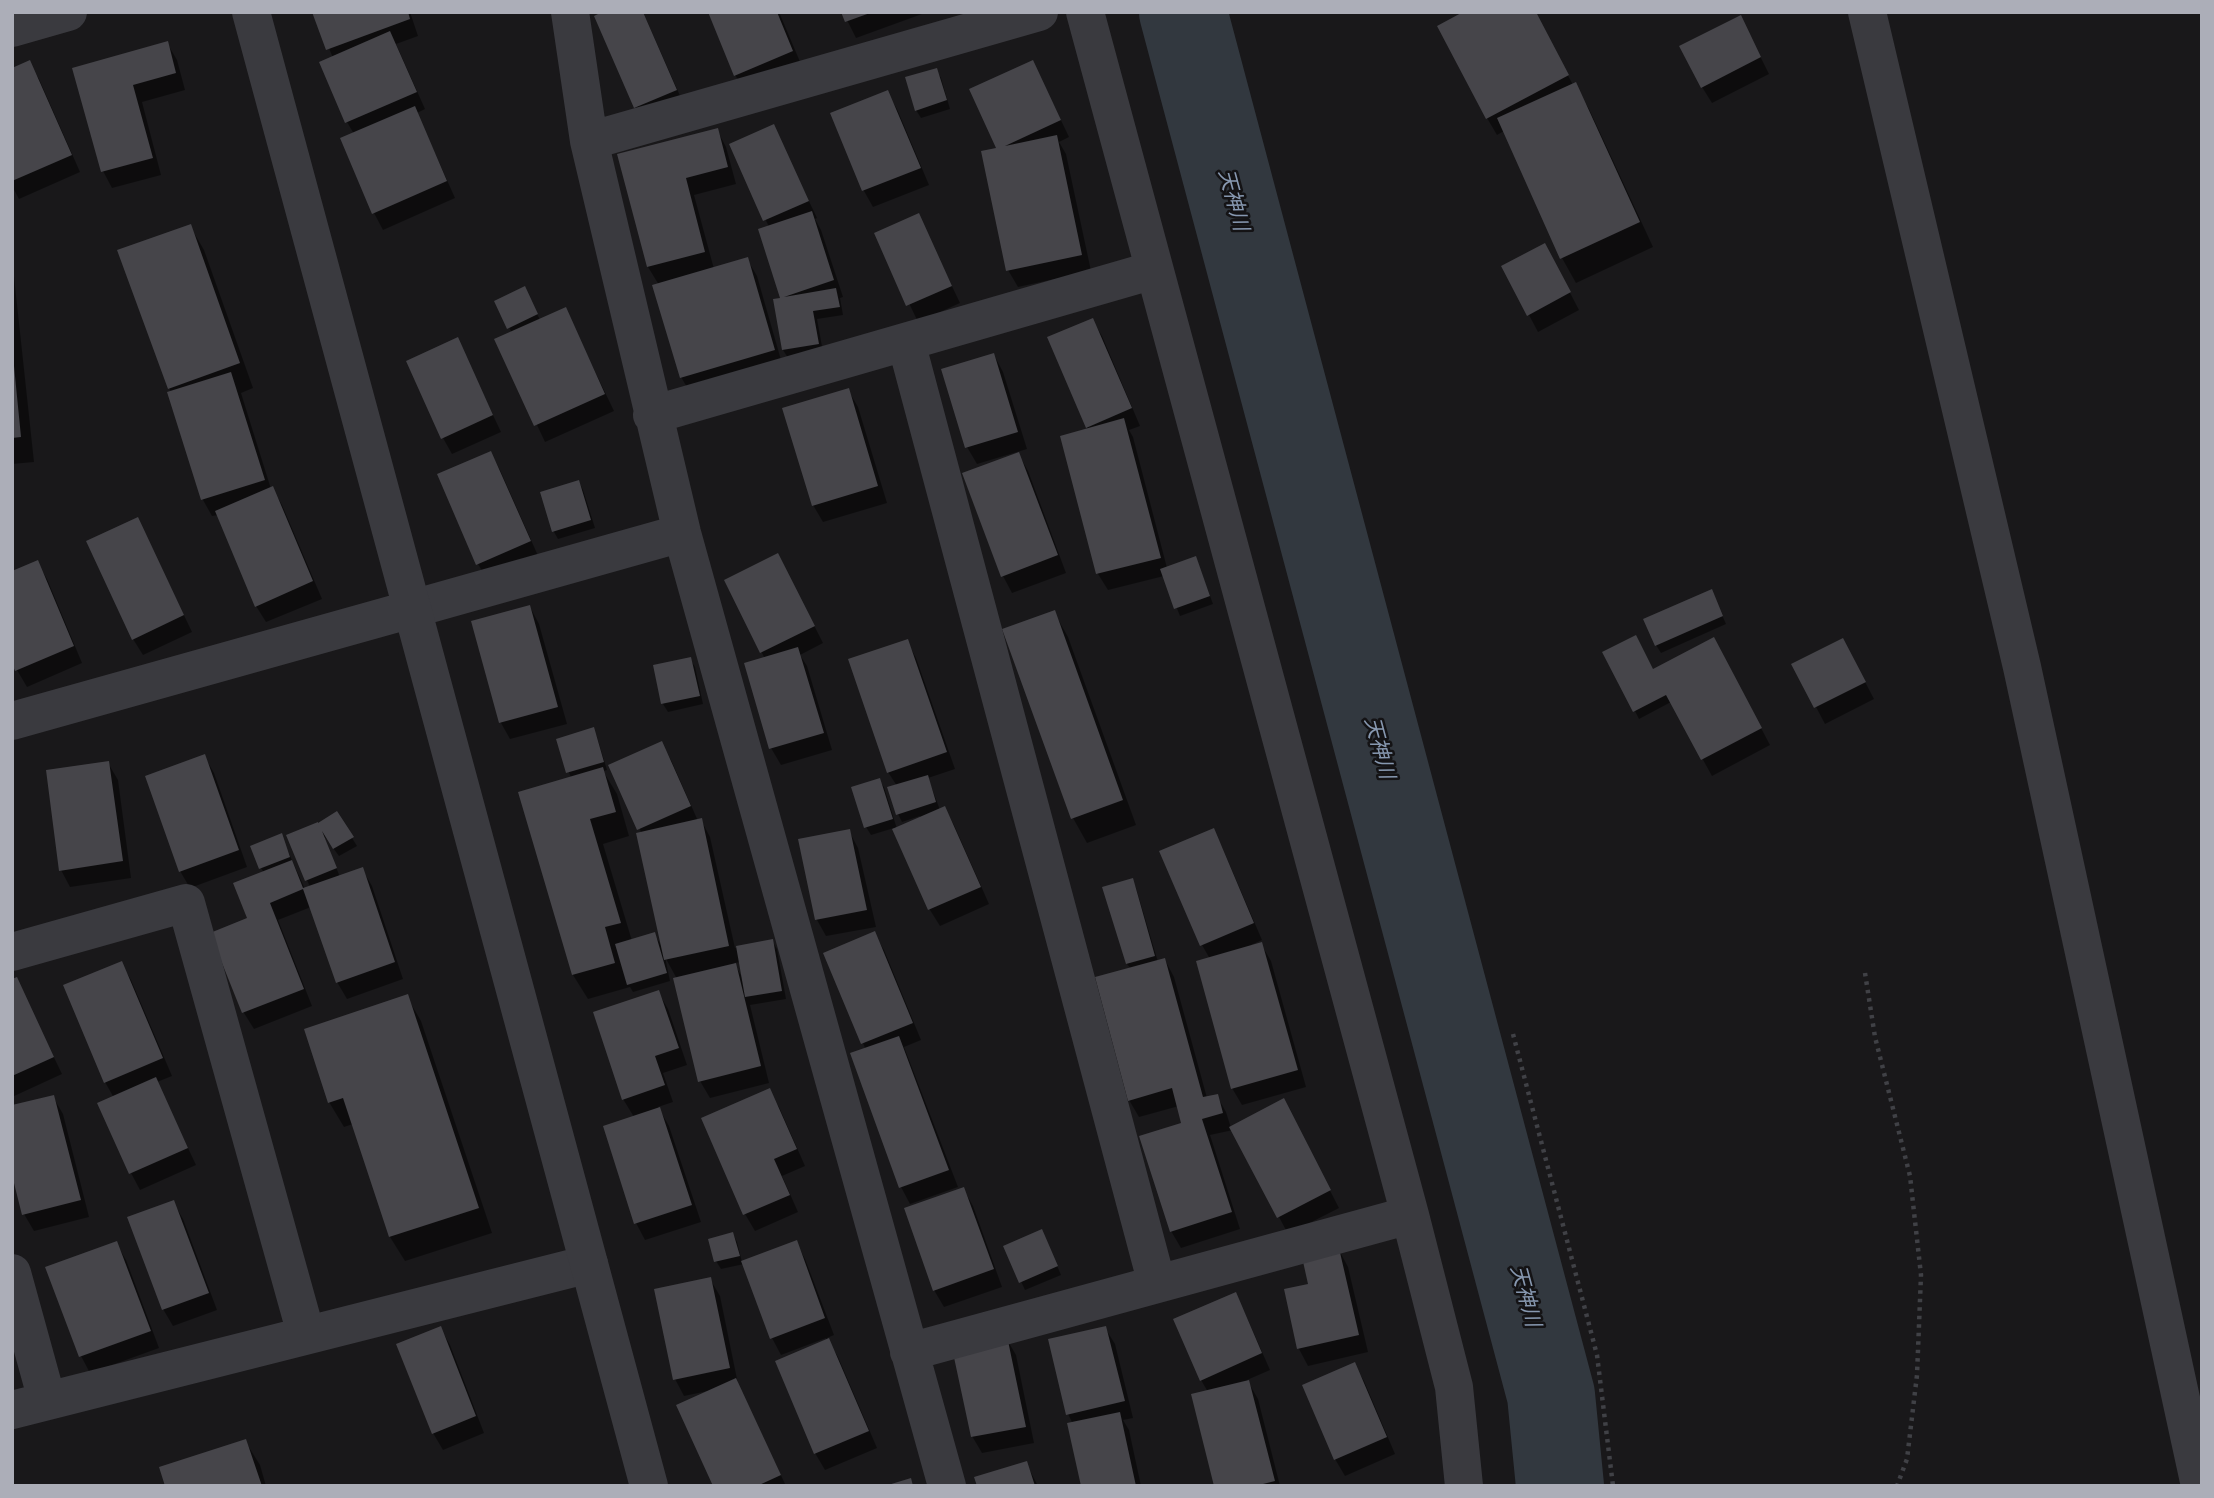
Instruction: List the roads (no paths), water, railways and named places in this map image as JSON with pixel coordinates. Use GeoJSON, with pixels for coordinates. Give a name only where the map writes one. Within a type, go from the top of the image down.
{"type":"FeatureCollection","features":[{"type":"Feature","properties":{"kind":"street"},"geometry":{"type":"LineString","coordinates":[[12,28],[68,12]]}},
{"type":"Feature","properties":{"kind":"street"},"geometry":{"type":"LineString","coordinates":[[251,12],[649,1486]]}},
{"type":"Feature","properties":{"kind":"street"},"geometry":{"type":"LineString","coordinates":[[570,12],[589,141],[682,533],[947,1486]]}},
{"type":"Feature","properties":{"kind":"street"},"geometry":{"type":"LineString","coordinates":[[589,141],[1039,12]]}},
{"type":"Feature","properties":{"kind":"street"},"geometry":{"type":"LineString","coordinates":[[1085,12],[1410,1215],[1454,1387],[1464,1486]]}},
{"type":"Feature","properties":{"kind":"street"},"geometry":{"type":"LineString","coordinates":[[1867,12],[2022,667],[2200,1486]]}},
{"type":"Feature","properties":{"kind":"street"},"geometry":{"type":"LineString","coordinates":[[652,415],[1154,271]]}},
{"type":"Feature","properties":{"kind":"street"},"geometry":{"type":"LineString","coordinates":[[906,342],[1157,1284]]}},
{"type":"Feature","properties":{"kind":"street"},"geometry":{"type":"LineString","coordinates":[[12,721],[682,533]]}},
{"type":"Feature","properties":{"kind":"street"},"geometry":{"type":"LineString","coordinates":[[12,951],[187,903],[306,1334]]}},
{"type":"Feature","properties":{"kind":"street"},"geometry":{"type":"LineString","coordinates":[[909,1352],[1410,1215]]}},
{"type":"Feature","properties":{"kind":"street"},"geometry":{"type":"LineString","coordinates":[[12,1273],[30,1405],[589,1264]]}},
{"type":"Feature","properties":{"kind":"waterway","name":"天神川"},"geometry":{"type":"LineString","coordinates":[[1183,12],[1551,1395],[1560,1486]]}}]}
